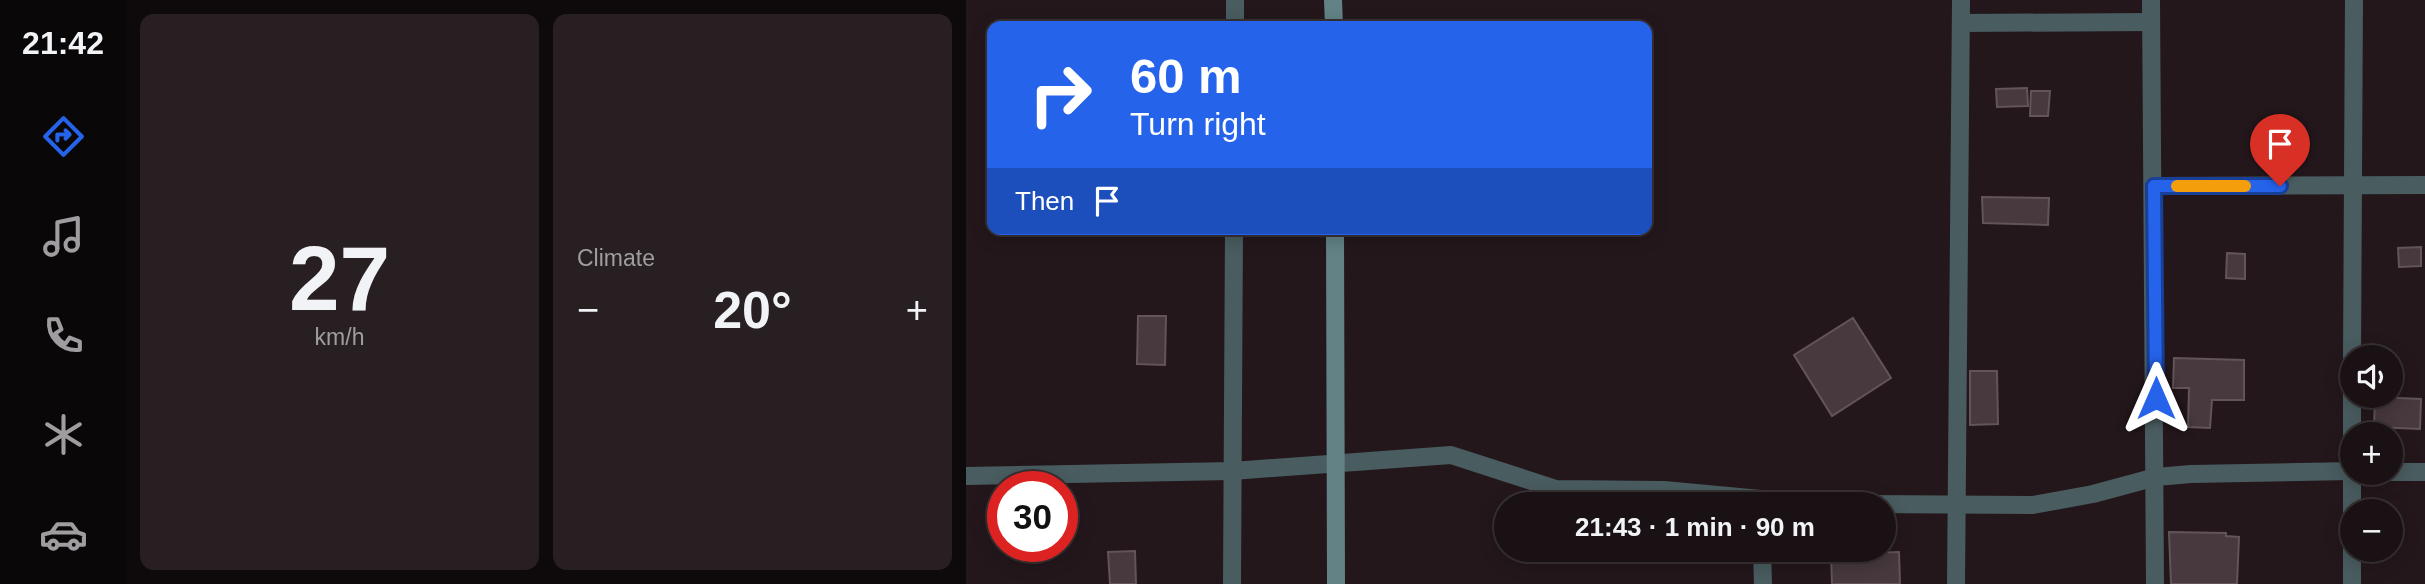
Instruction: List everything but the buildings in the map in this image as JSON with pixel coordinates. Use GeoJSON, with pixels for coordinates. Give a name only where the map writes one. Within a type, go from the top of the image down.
{"type":"FeatureCollection","features":[{"type":"Feature","properties":{"kind":"street"},"geometry":{"type":"LineString","coordinates":[[1235,0],[1235,21]]}},
{"type":"Feature","properties":{"kind":"street"},"geometry":{"type":"LineString","coordinates":[[1334,0],[1334,21]]}},
{"type":"Feature","properties":{"kind":"street"},"geometry":{"type":"LineString","coordinates":[[1956,584],[1961,0]]}},
{"type":"Feature","properties":{"kind":"street"},"geometry":{"type":"LineString","coordinates":[[2151,0],[2155,584]]}},
{"type":"Feature","properties":{"kind":"street"},"geometry":{"type":"LineString","coordinates":[[2352,345],[2354,0]]}},
{"type":"Feature","properties":{"kind":"street"},"geometry":{"type":"LineString","coordinates":[[1961,23],[2151,22]]}},
{"type":"Feature","properties":{"kind":"street"},"geometry":{"type":"LineString","coordinates":[[2154,186],[2425,185]]}},
{"type":"Feature","properties":{"kind":"street"},"geometry":{"type":"LineString","coordinates":[[1232,584],[1234,235]]}},
{"type":"Feature","properties":{"kind":"street"},"geometry":{"type":"LineString","coordinates":[[1335,235],[1336,584]]}},
{"type":"Feature","properties":{"kind":"street"},"geometry":{"type":"LineString","coordinates":[[966,476],[1232,471],[1451,455],[1556,489],[1680,492]]}},
{"type":"Feature","properties":{"kind":"street"},"geometry":{"type":"LineString","coordinates":[[1896,503],[2033,505],[2093,494],[2156,477],[2340,471]]}},
{"type":"Feature","properties":{"kind":"street"},"geometry":{"type":"LineString","coordinates":[[2403,472],[2425,472]]}},
{"type":"Feature","properties":{"kind":"street"},"geometry":{"type":"LineString","coordinates":[[2351,485],[2352,584]]}},
{"type":"Feature","properties":{"kind":"street"},"geometry":{"type":"LineString","coordinates":[[1762,562],[1763,584]]}},
{"type":"Feature","properties":{"kind":"slow traffic"},"geometry":{"type":"LineString","coordinates":[[2177,186],[2245,186]]}},
{"type":"Feature","properties":{"kind":"route"},"geometry":{"type":"LineString","coordinates":[[2156,398],[2154,186],[2280,186]]}}]}
